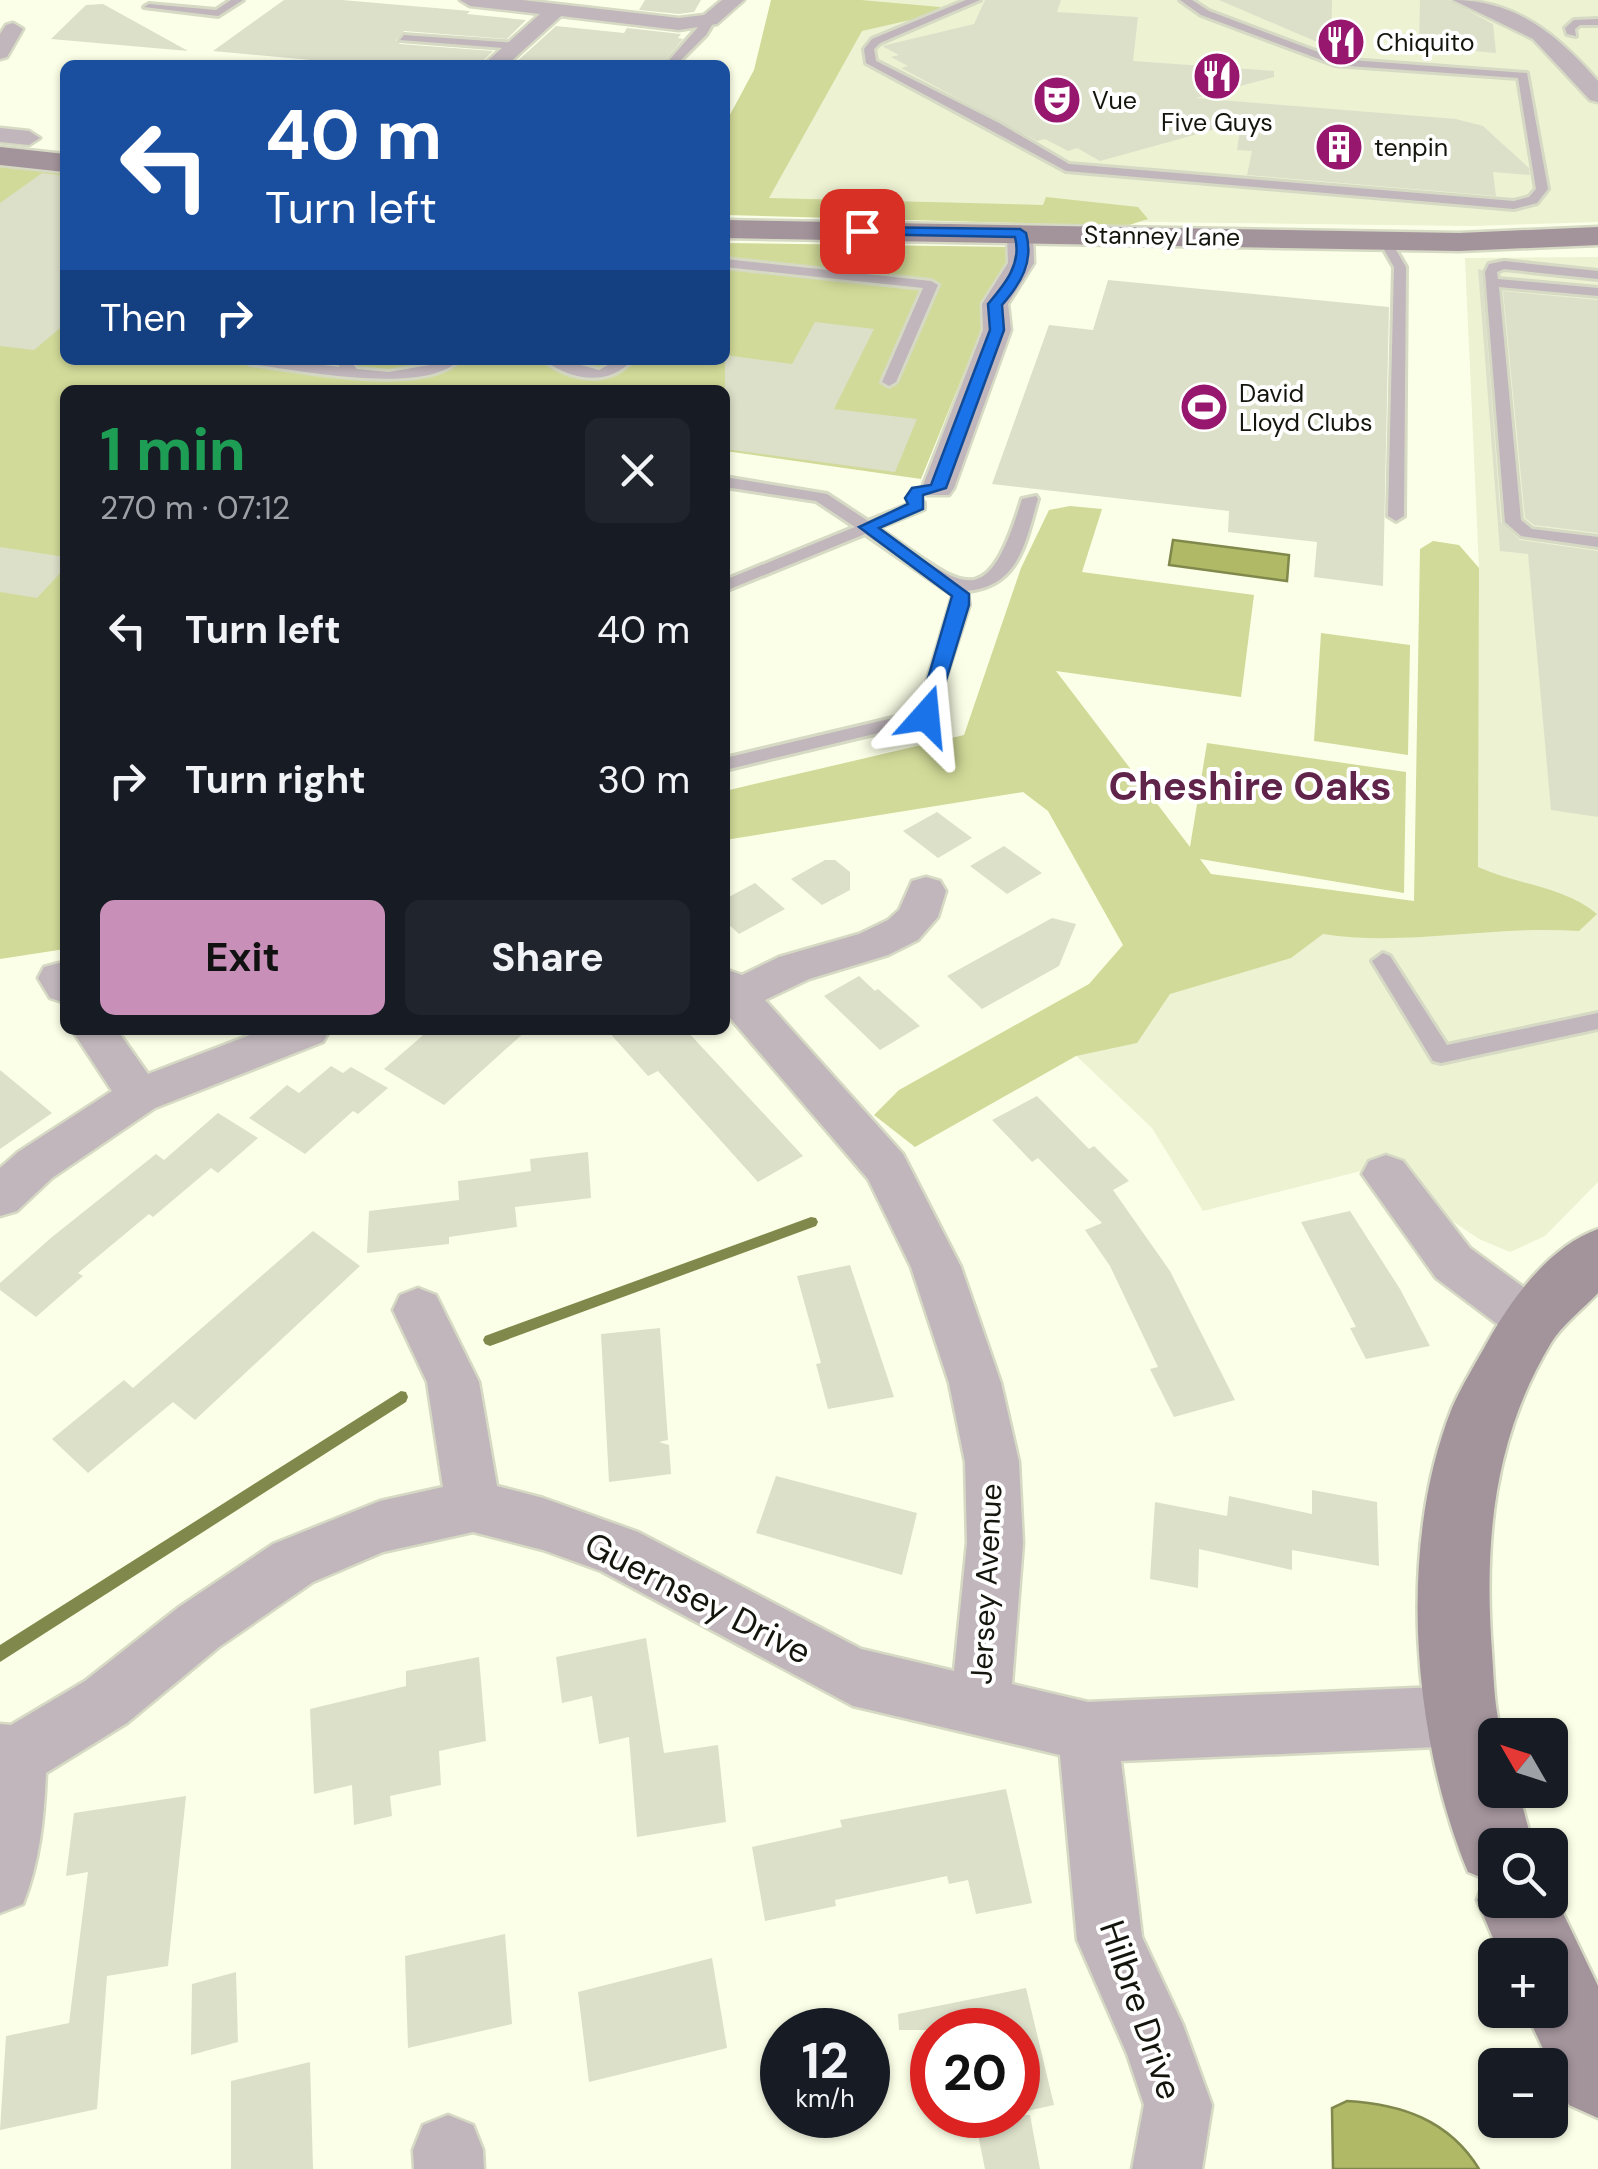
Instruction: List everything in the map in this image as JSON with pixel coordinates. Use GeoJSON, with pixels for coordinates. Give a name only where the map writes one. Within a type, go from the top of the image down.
{"type":"FeatureCollection","features":[{"type":"Feature","properties":{"kind":"main road"},"geometry":{"type":"LineString","coordinates":[[0,156],[60,162]]}},
{"type":"Feature","properties":{"kind":"main road","name":"Stanney Lane"},"geometry":{"type":"LineString","coordinates":[[730,228],[1384,241],[1598,236]]}},
{"type":"Feature","properties":{"kind":"main road"},"geometry":{"type":"LineString","coordinates":[[1490,1828],[1460,1716],[1454,1617],[1458,1507],[1483,1412],[1531,1320],[1598,1254]]}},
{"type":"Feature","properties":{"kind":"main road"},"geometry":{"type":"LineString","coordinates":[[1568,2013],[1598,2076]]}},
{"type":"Feature","properties":{"kind":"street"},"geometry":{"type":"LineString","coordinates":[[470,0],[557,10],[624,8],[679,24],[710,20],[734,0]]}},
{"type":"Feature","properties":{"kind":"street"},"geometry":{"type":"LineString","coordinates":[[1463,0],[1542,34],[1598,95]]}},
{"type":"Feature","properties":{"kind":"street"},"geometry":{"type":"LineString","coordinates":[[1507,0],[1572,34],[1598,63]]}},
{"type":"Feature","properties":{"kind":"street"},"geometry":{"type":"LineString","coordinates":[[500,60],[557,10]]}},
{"type":"Feature","properties":{"kind":"street"},"geometry":{"type":"LineString","coordinates":[[0,53],[12,29]]}},
{"type":"Feature","properties":{"kind":"street"},"geometry":{"type":"LineString","coordinates":[[0,135],[29,138]]}},
{"type":"Feature","properties":{"kind":"street"},"geometry":{"type":"LineString","coordinates":[[928,497],[997,330],[1022,306],[1015,282],[1024,255],[1020,233]]}},
{"type":"Feature","properties":{"kind":"street","name":"Jersey Avenue"},"geometry":{"type":"LineString","coordinates":[[932,911],[873,945],[732,989],[886,1168],[936,1267],[975,1383],[992,1462],[995,1543],[980,1708]]}},
{"type":"Feature","properties":{"kind":"street"},"geometry":{"type":"LineString","coordinates":[[97,1035],[139,1096]]}},
{"type":"Feature","properties":{"kind":"street"},"geometry":{"type":"LineString","coordinates":[[0,1197],[35,1165],[139,1096],[295,1035]]}},
{"type":"Feature","properties":{"kind":"street"},"geometry":{"type":"LineString","coordinates":[[1386,1174],[1454,1262],[1531,1320]]}},
{"type":"Feature","properties":{"kind":"street"},"geometry":{"type":"LineString","coordinates":[[418,1310],[453,1382],[474,1506]]}},
{"type":"Feature","properties":{"kind":"street","name":"Guernsey Drive"},"geometry":{"type":"LineString","coordinates":[[8,1755],[106,1702],[198,1627],[293,1563],[380,1528],[474,1506],[543,1524],[618,1551],[853,1677],[1088,1732],[1460,1716]]}},
{"type":"Feature","properties":{"kind":"street","name":"Hilbre Drive"},"geometry":{"type":"LineString","coordinates":[[1088,1732],[1110,1940],[1159,2048],[1178,2105],[1168,2169]]}},
{"type":"Feature","properties":{"kind":"street"},"geometry":{"type":"LineString","coordinates":[[0,1881],[12,1826],[8,1755]]}},
{"type":"Feature","properties":{"kind":"lane"},"geometry":{"type":"LineString","coordinates":[[149,7],[218,13],[238,0]]}},
{"type":"Feature","properties":{"kind":"lane"},"geometry":{"type":"LineString","coordinates":[[975,0],[876,42],[869,48],[871,63],[995,125],[1066,167],[1514,205],[1533,200],[1542,189],[1524,76],[1335,62],[1205,14],[1185,0]]}},
{"type":"Feature","properties":{"kind":"lane"},"geometry":{"type":"LineString","coordinates":[[215,26],[218,13]]}},
{"type":"Feature","properties":{"kind":"lane"},"geometry":{"type":"LineString","coordinates":[[675,60],[710,20]]}},
{"type":"Feature","properties":{"kind":"lane"},"geometry":{"type":"LineString","coordinates":[[1572,34],[1570,28],[1575,23],[1598,22]]}},
{"type":"Feature","properties":{"kind":"lane"},"geometry":{"type":"LineString","coordinates":[[404,38],[516,46]]}},
{"type":"Feature","properties":{"kind":"lane"},"geometry":{"type":"LineString","coordinates":[[1384,241],[1400,266],[1396,516]]}},
{"type":"Feature","properties":{"kind":"lane"},"geometry":{"type":"LineString","coordinates":[[730,264],[931,285],[888,382]]}},
{"type":"Feature","properties":{"kind":"lane"},"geometry":{"type":"LineString","coordinates":[[1598,274],[1504,265],[1492,269],[1512,522],[1527,533],[1598,542]]}},
{"type":"Feature","properties":{"kind":"lane"},"geometry":{"type":"LineString","coordinates":[[1492,282],[1598,292]]}},
{"type":"Feature","properties":{"kind":"lane"},"geometry":{"type":"LineString","coordinates":[[290,365],[388,376],[446,365]]}},
{"type":"Feature","properties":{"kind":"lane"},"geometry":{"type":"LineString","coordinates":[[346,365],[353,373]]}},
{"type":"Feature","properties":{"kind":"lane"},"geometry":{"type":"LineString","coordinates":[[566,365],[597,375],[615,371],[620,365]]}},
{"type":"Feature","properties":{"kind":"lane"},"geometry":{"type":"LineString","coordinates":[[730,483],[821,497],[961,594],[961,605],[926,716],[730,763]]}},
{"type":"Feature","properties":{"kind":"lane"},"geometry":{"type":"LineString","coordinates":[[730,584],[868,527],[928,497]]}},
{"type":"Feature","properties":{"kind":"lane"},"geometry":{"type":"LineString","coordinates":[[948,582],[960,586],[996,579],[1007,566],[1030,499]]}},
{"type":"Feature","properties":{"kind":"lane"},"geometry":{"type":"LineString","coordinates":[[1383,961],[1440,1056],[1598,1020]]}},
{"type":"Feature","properties":{"kind":"shaded area"},"geometry":{"type":"Polygon","coordinates":[[[771,0],[861,0],[940,7],[941,13],[862,31],[769,198],[1043,205],[1046,197],[1138,207],[1148,219],[1126,226],[730,215],[730,115],[754,70],[771,0]]]}},
{"type":"Feature","properties":{"kind":"shaded area"},"geometry":{"type":"Polygon","coordinates":[[[856,0],[1598,0],[1598,222],[1470,226],[1072,221],[730,200],[730,192],[856,0]]]}},
{"type":"Feature","properties":{"kind":"shaded area"},"geometry":{"type":"Polygon","coordinates":[[[0,165],[60,171],[60,365],[730,365],[730,243],[1015,247],[921,479],[730,452],[730,385],[60,385],[60,950],[0,959],[0,165]]]}},
{"type":"Feature","properties":{"kind":"shaded area"},"geometry":{"type":"Polygon","coordinates":[[[1598,257],[1598,1182],[1545,1236],[1510,1252],[1479,1239],[1442,1214],[1396,1162],[1203,1211],[1152,1128],[1045,1026],[1179,954],[1476,897],[1479,568],[1465,258],[1598,257]]]}},
{"type":"Feature","properties":{"kind":"shaded area"},"geometry":{"type":"Polygon","coordinates":[[[1070,506],[1102,509],[1082,572],[1254,595],[1241,697],[1056,671],[1190,847],[1207,743],[1406,772],[1404,893],[1200,859],[1211,874],[1414,901],[1420,549],[1433,541],[1459,545],[1479,568],[1478,867],[1570,897],[1597,914],[1579,931],[1386,938],[1323,934],[1291,958],[1170,994],[1137,1043],[1076,1056],[915,1147],[874,1115],[899,1090],[1089,984],[1123,945],[1048,811],[1023,792],[730,839],[730,790],[964,735],[1021,568],[1049,510],[1070,506]]]}},
{"type":"Feature","properties":{"kind":"shaded area"},"geometry":{"type":"Polygon","coordinates":[[[1173,540],[1289,555],[1287,581],[1169,565],[1173,540]]]}},
{"type":"Feature","properties":{"kind":"shaded area"},"geometry":{"type":"Polygon","coordinates":[[[1321,633],[1410,645],[1408,755],[1314,741],[1321,633]]]}},
{"type":"Feature","properties":{"kind":"shaded area"},"geometry":{"type":"Polygon","coordinates":[[[1347,2101],[1386,2106],[1422,2118],[1453,2138],[1479,2169],[1333,2169],[1332,2108],[1347,2101]]]}},
{"type":"Feature","properties":{"kind":"building"},"geometry":{"type":"Polygon","coordinates":[[[284,0],[342,0],[526,20],[507,39],[404,31],[396,40],[400,44],[493,51],[484,60],[311,60],[213,51],[284,0]]]}},
{"type":"Feature","properties":{"kind":"building"},"geometry":{"type":"Polygon","coordinates":[[[645,0],[701,0],[694,12],[679,14],[639,10],[645,0]]]}},
{"type":"Feature","properties":{"kind":"building"},"geometry":{"type":"Polygon","coordinates":[[[985,0],[1061,0],[1057,12],[1138,17],[1133,61],[1274,71],[1274,77],[1196,98],[1456,119],[1483,126],[1529,168],[1530,175],[1493,172],[1496,196],[1247,175],[1252,151],[1237,150],[1241,122],[1100,161],[1077,148],[1068,151],[1045,139],[1037,141],[901,68],[908,66],[891,57],[899,55],[882,46],[974,24],[985,0]]]}},
{"type":"Feature","properties":{"kind":"building"},"geometry":{"type":"Polygon","coordinates":[[[1219,0],[1332,0],[1331,48],[1219,0]]]}},
{"type":"Feature","properties":{"kind":"building"},"geometry":{"type":"Polygon","coordinates":[[[1420,0],[1449,0],[1493,24],[1496,53],[1419,46],[1420,0]]]}},
{"type":"Feature","properties":{"kind":"building"},"geometry":{"type":"Polygon","coordinates":[[[103,4],[188,51],[51,39],[86,5],[103,4]]]}},
{"type":"Feature","properties":{"kind":"building"},"geometry":{"type":"Polygon","coordinates":[[[556,26],[624,33],[627,28],[681,34],[678,38],[683,39],[665,60],[519,60],[556,26]]]}},
{"type":"Feature","properties":{"kind":"building"},"geometry":{"type":"Polygon","coordinates":[[[42,173],[60,175],[60,328],[34,350],[0,346],[0,203],[42,173]]]}},
{"type":"Feature","properties":{"kind":"building"},"geometry":{"type":"Polygon","coordinates":[[[1478,269],[1482,270],[1501,522],[1520,540],[1598,551],[1598,817],[1551,810],[1528,554],[1500,551],[1478,269]]]}},
{"type":"Feature","properties":{"kind":"building","name":"David Lloyd Clubs"},"geometry":{"type":"Polygon","coordinates":[[[1108,280],[1389,307],[1383,586],[1314,577],[1317,542],[1228,532],[1229,511],[992,484],[1049,325],[1093,330],[1108,280]]]}},
{"type":"Feature","properties":{"kind":"building"},"geometry":{"type":"Polygon","coordinates":[[[1503,291],[1598,300],[1598,533],[1534,525],[1525,518],[1503,291]]]}},
{"type":"Feature","properties":{"kind":"building"},"geometry":{"type":"Polygon","coordinates":[[[815,322],[874,329],[834,409],[917,419],[895,472],[730,450],[730,385],[725,385],[725,365],[730,365],[730,356],[792,364],[815,322]]]}},
{"type":"Feature","properties":{"kind":"building"},"geometry":{"type":"Polygon","coordinates":[[[0,547],[60,556],[60,573],[37,598],[0,592],[0,547]]]}},
{"type":"Feature","properties":{"kind":"building"},"geometry":{"type":"Polygon","coordinates":[[[937,812],[972,838],[938,858],[903,831],[937,812]]]}},
{"type":"Feature","properties":{"kind":"building"},"geometry":{"type":"Polygon","coordinates":[[[1004,846],[1042,873],[1007,894],[970,866],[1004,846]]]}},
{"type":"Feature","properties":{"kind":"building"},"geometry":{"type":"Polygon","coordinates":[[[825,860],[835,860],[850,872],[850,890],[822,905],[791,879],[825,860]]]}},
{"type":"Feature","properties":{"kind":"building"},"geometry":{"type":"Polygon","coordinates":[[[755,883],[785,909],[739,934],[730,926],[730,896],[755,883]]]}},
{"type":"Feature","properties":{"kind":"building"},"geometry":{"type":"Polygon","coordinates":[[[1052,918],[1076,924],[1059,966],[982,1009],[947,976],[1052,918]]]}},
{"type":"Feature","properties":{"kind":"building"},"geometry":{"type":"Polygon","coordinates":[[[859,976],[920,1026],[880,1050],[824,996],[859,976]]]}},
{"type":"Feature","properties":{"kind":"building"},"geometry":{"type":"Polygon","coordinates":[[[423,1035],[521,1035],[444,1105],[384,1069],[423,1035]]]}},
{"type":"Feature","properties":{"kind":"building"},"geometry":{"type":"Polygon","coordinates":[[[611,1035],[691,1035],[803,1156],[758,1182],[658,1071],[648,1076],[611,1035]]]}},
{"type":"Feature","properties":{"kind":"building"},"geometry":{"type":"Polygon","coordinates":[[[331,1066],[343,1073],[351,1067],[388,1088],[358,1114],[353,1111],[305,1154],[249,1118],[287,1085],[299,1093],[331,1066]]]}},
{"type":"Feature","properties":{"kind":"building"},"geometry":{"type":"Polygon","coordinates":[[[0,1070],[52,1113],[0,1149],[0,1070]]]}},
{"type":"Feature","properties":{"kind":"building"},"geometry":{"type":"Polygon","coordinates":[[[1037,1096],[1089,1149],[1094,1146],[1129,1181],[1113,1190],[1170,1271],[1235,1400],[1174,1417],[1150,1369],[1158,1367],[1110,1266],[1085,1230],[1102,1223],[1038,1158],[1032,1162],[992,1120],[1037,1096]]]}},
{"type":"Feature","properties":{"kind":"building"},"geometry":{"type":"Polygon","coordinates":[[[218,1113],[258,1138],[218,1173],[211,1168],[153,1217],[149,1214],[78,1273],[83,1276],[36,1317],[0,1290],[0,1283],[52,1237],[156,1154],[164,1160],[218,1113]]]}},
{"type":"Feature","properties":{"kind":"building"},"geometry":{"type":"Polygon","coordinates":[[[588,1152],[591,1198],[515,1207],[517,1227],[449,1237],[449,1244],[367,1253],[369,1211],[459,1200],[458,1181],[531,1171],[530,1159],[588,1152]]]}},
{"type":"Feature","properties":{"kind":"building"},"geometry":{"type":"Polygon","coordinates":[[[1350,1211],[1400,1289],[1430,1346],[1366,1359],[1350,1328],[1356,1327],[1301,1222],[1350,1211]]]}},
{"type":"Feature","properties":{"kind":"building"},"geometry":{"type":"Polygon","coordinates":[[[313,1231],[360,1266],[195,1420],[173,1402],[88,1473],[52,1439],[124,1380],[133,1388],[313,1231]]]}},
{"type":"Feature","properties":{"kind":"building"},"geometry":{"type":"Polygon","coordinates":[[[850,1265],[894,1397],[828,1409],[816,1364],[821,1363],[797,1276],[850,1265]]]}},
{"type":"Feature","properties":{"kind":"building"},"geometry":{"type":"Polygon","coordinates":[[[660,1328],[668,1440],[659,1442],[669,1445],[671,1474],[609,1482],[601,1334],[660,1328]]]}},
{"type":"Feature","properties":{"kind":"building"},"geometry":{"type":"Polygon","coordinates":[[[776,1476],[917,1513],[902,1575],[756,1533],[776,1476]]]}},
{"type":"Feature","properties":{"kind":"building"},"geometry":{"type":"Polygon","coordinates":[[[1312,1490],[1377,1502],[1379,1566],[1292,1550],[1292,1570],[1199,1549],[1198,1588],[1150,1579],[1155,1502],[1227,1516],[1229,1496],[1312,1514],[1312,1490]]]}},
{"type":"Feature","properties":{"kind":"building"},"geometry":{"type":"Polygon","coordinates":[[[646,1638],[664,1753],[718,1745],[726,1822],[637,1837],[629,1737],[599,1744],[592,1696],[562,1703],[556,1657],[646,1638]]]}},
{"type":"Feature","properties":{"kind":"building"},"geometry":{"type":"Polygon","coordinates":[[[479,1657],[486,1741],[439,1751],[441,1785],[390,1796],[392,1816],[354,1825],[352,1785],[314,1794],[310,1709],[406,1686],[406,1671],[479,1657]]]}},
{"type":"Feature","properties":{"kind":"building"},"geometry":{"type":"Polygon","coordinates":[[[1006,1789],[1032,1903],[976,1914],[968,1880],[949,1884],[947,1876],[835,1900],[836,1906],[765,1921],[752,1847],[842,1827],[840,1820],[1006,1789]]]}},
{"type":"Feature","properties":{"kind":"building"},"geometry":{"type":"Polygon","coordinates":[[[186,1796],[168,1966],[107,1976],[97,2109],[0,2130],[6,2036],[69,2023],[88,1872],[66,1876],[74,1813],[186,1796]]]}},
{"type":"Feature","properties":{"kind":"building"},"geometry":{"type":"Polygon","coordinates":[[[505,1934],[512,2024],[408,2048],[405,1956],[505,1934]]]}},
{"type":"Feature","properties":{"kind":"building"},"geometry":{"type":"Polygon","coordinates":[[[712,1958],[727,2048],[589,2082],[578,1992],[712,1958]]]}},
{"type":"Feature","properties":{"kind":"building"},"geometry":{"type":"Polygon","coordinates":[[[236,1972],[238,2042],[191,2055],[192,1984],[236,1972]]]}},
{"type":"Feature","properties":{"kind":"building"},"geometry":{"type":"Polygon","coordinates":[[[1026,1988],[1031,2008],[928,2008],[1026,1988]]]}},
{"type":"Feature","properties":{"kind":"building"},"geometry":{"type":"Polygon","coordinates":[[[910,2012],[910,2030],[899,2030],[898,2014],[910,2012]]]}},
{"type":"Feature","properties":{"kind":"building"},"geometry":{"type":"Polygon","coordinates":[[[1040,2046],[1054,2105],[1040,2108],[1040,2046]]]}},
{"type":"Feature","properties":{"kind":"building"},"geometry":{"type":"Polygon","coordinates":[[[310,2062],[313,2169],[231,2169],[231,2081],[310,2062]]]}},
{"type":"Feature","properties":{"kind":"building"},"geometry":{"type":"Polygon","coordinates":[[[979,2138],[1034,2138],[1040,2169],[985,2169],[979,2138]]]}},
{"type":"Feature","properties":{"kind":"waterway"},"geometry":{"type":"LineString","coordinates":[[490,1340],[811,1222]]}},
{"type":"Feature","properties":{"kind":"waterway"},"geometry":{"type":"LineString","coordinates":[[0,1654],[401,1397]]}},
{"type":"Feature","properties":{"kind":"place","name":"Chiquito"},"geometry":{"type":"Point","coordinates":[1341,42]}},
{"type":"Feature","properties":{"kind":"place","name":"Five Guys"},"geometry":{"type":"Point","coordinates":[1217,76]}},
{"type":"Feature","properties":{"kind":"place","name":"Vue"},"geometry":{"type":"Point","coordinates":[1057,100]}},
{"type":"Feature","properties":{"kind":"place","name":"tenpin"},"geometry":{"type":"Point","coordinates":[1339,147]}},
{"type":"Feature","properties":{"kind":"place","name":"David Lloyd Clubs"},"geometry":{"type":"Point","coordinates":[1204,407]}},
{"type":"Feature","properties":{"kind":"district","name":"Cheshire Oaks"},"geometry":{"type":"Point","coordinates":[1250,786]}},
{"type":"Feature","properties":{"kind":"route"},"geometry":{"type":"LineString","coordinates":[[862,231],[1020,233],[1024,250],[1015,282],[995,304],[997,330],[938,488],[922,489],[913,498],[918,506],[868,527],[961,594],[961,605],[926,716]]}}]}
